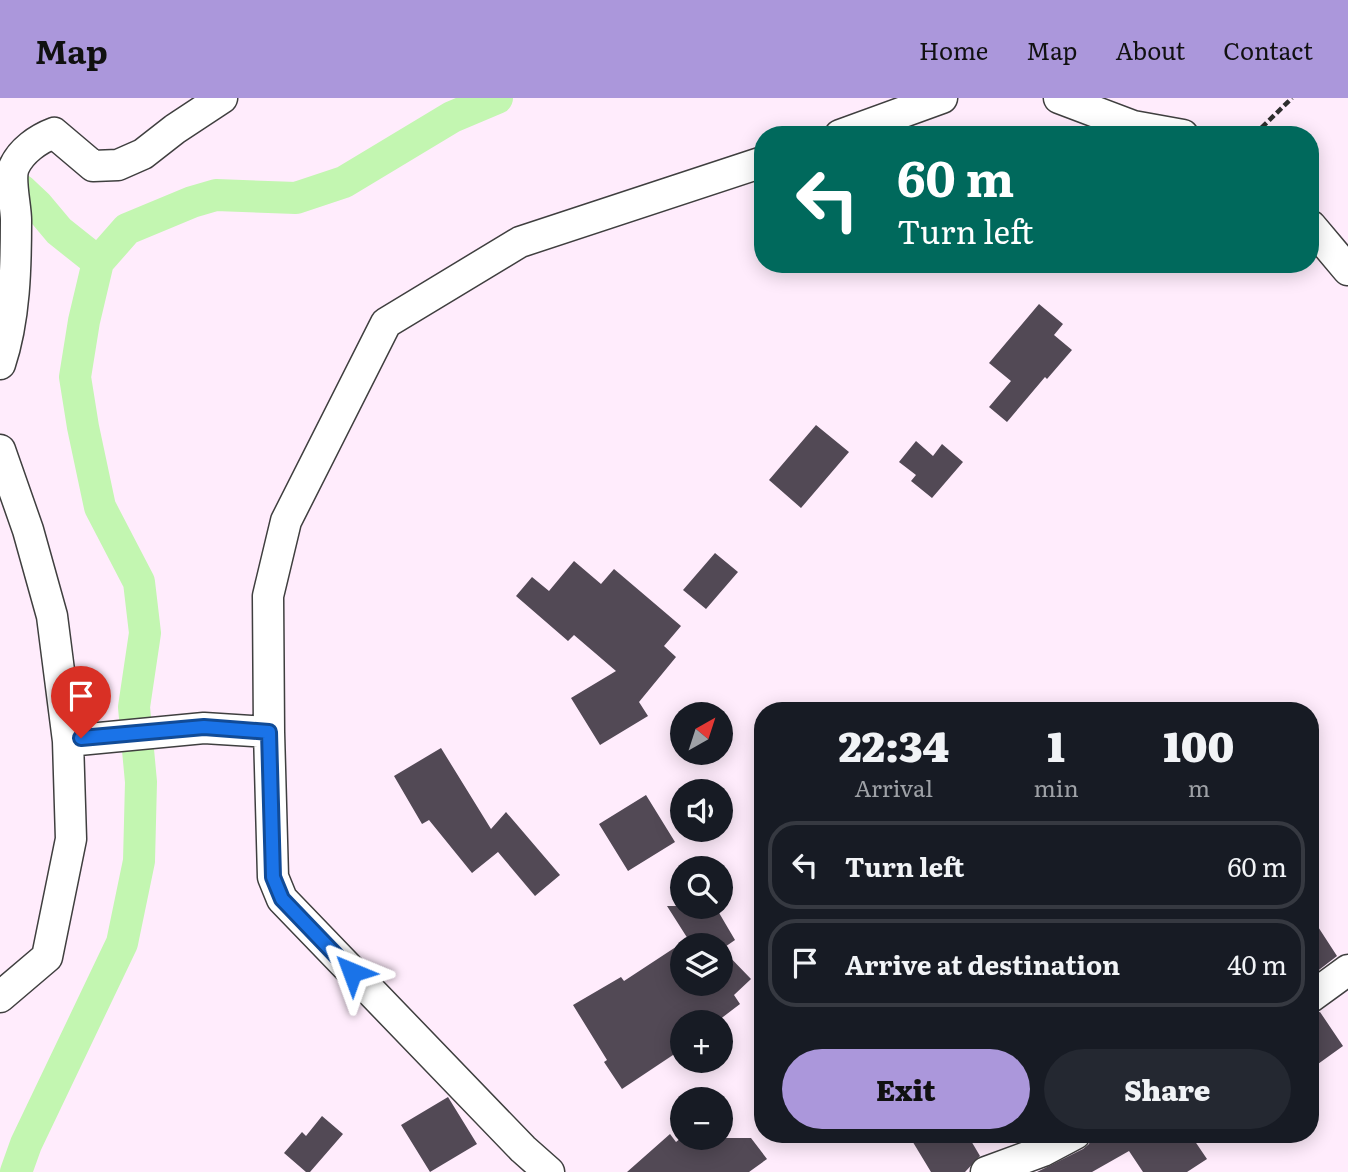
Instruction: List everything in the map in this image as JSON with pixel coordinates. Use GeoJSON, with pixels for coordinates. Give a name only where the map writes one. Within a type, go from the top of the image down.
{"type":"FeatureCollection","features":[{"type":"Feature","properties":{"kind":"street"},"geometry":{"type":"LineString","coordinates":[[0,364],[12,303],[16,219],[12,170],[19,158],[39,139],[54,133],[93,166],[118,165],[143,155],[175,129],[222,98]]}},
{"type":"Feature","properties":{"kind":"street"},"geometry":{"type":"LineString","coordinates":[[864,126],[942,98]]}},
{"type":"Feature","properties":{"kind":"street"},"geometry":{"type":"LineString","coordinates":[[1059,98],[1138,126]]}},
{"type":"Feature","properties":{"kind":"street"},"geometry":{"type":"LineString","coordinates":[[549,1172],[523,1149],[282,899],[273,877],[268,596],[286,521],[386,323],[520,242],[754,165]]}},
{"type":"Feature","properties":{"kind":"street"},"geometry":{"type":"LineString","coordinates":[[1319,236],[1348,270]]}},
{"type":"Feature","properties":{"kind":"street"},"geometry":{"type":"LineString","coordinates":[[0,450],[28,530],[52,616],[75,739],[71,839],[47,957],[0,997]]}},
{"type":"Feature","properties":{"kind":"street"},"geometry":{"type":"LineString","coordinates":[[75,739],[204,727],[269,732]]}},
{"type":"Feature","properties":{"kind":"street"},"geometry":{"type":"LineString","coordinates":[[1319,991],[1348,970]]}},
{"type":"Feature","properties":{"kind":"street"},"geometry":{"type":"LineString","coordinates":[[986,1172],[1058,1143]]}},
{"type":"Feature","properties":{"kind":"path"},"geometry":{"type":"LineString","coordinates":[[1263,126],[1292,98]]}},
{"type":"Feature","properties":{"kind":"building"},"geometry":{"type":"Polygon","coordinates":[[[1039,304],[1063,324],[1054,335],[1072,350],[1007,422],[989,407],[1011,381],[989,363],[1039,304]]]}},
{"type":"Feature","properties":{"kind":"building"},"geometry":{"type":"Polygon","coordinates":[[[816,425],[849,452],[801,508],[769,480],[816,425]]]}},
{"type":"Feature","properties":{"kind":"building"},"geometry":{"type":"Polygon","coordinates":[[[916,441],[933,456],[942,444],[963,462],[932,498],[911,481],[916,475],[899,462],[916,441]]]}},
{"type":"Feature","properties":{"kind":"building"},"geometry":{"type":"Polygon","coordinates":[[[715,553],[738,572],[706,609],[683,590],[715,553]]]}},
{"type":"Feature","properties":{"kind":"building"},"geometry":{"type":"Polygon","coordinates":[[[574,561],[601,584],[614,569],[681,626],[664,646],[676,657],[639,702],[648,716],[600,745],[571,698],[616,671],[574,635],[568,641],[516,596],[532,577],[549,591],[574,561]]]}},
{"type":"Feature","properties":{"kind":"building"},"geometry":{"type":"Polygon","coordinates":[[[441,748],[491,829],[506,812],[560,875],[535,896],[498,852],[472,873],[429,820],[422,824],[394,776],[441,748]]]}},
{"type":"Feature","properties":{"kind":"building"},"geometry":{"type":"Polygon","coordinates":[[[646,795],[670,834],[670,842],[675,842],[628,871],[599,824],[646,795]]]}},
{"type":"Feature","properties":{"kind":"building"},"geometry":{"type":"Polygon","coordinates":[[[675,919],[723,919],[731,933],[684,933],[675,919]]]}},
{"type":"Feature","properties":{"kind":"building"},"geometry":{"type":"Polygon","coordinates":[[[1319,928],[1337,956],[1319,970],[1319,928]]]}},
{"type":"Feature","properties":{"kind":"building"},"geometry":{"type":"Polygon","coordinates":[[[670,951],[670,996],[733,996],[733,960],[751,979],[734,995],[740,1004],[732,1010],[670,1010],[670,1057],[622,1089],[573,1005],[621,977],[624,981],[670,951]]]}},
{"type":"Feature","properties":{"kind":"building"},"geometry":{"type":"Polygon","coordinates":[[[1319,1012],[1343,1046],[1319,1063],[1319,1012]]]}},
{"type":"Feature","properties":{"kind":"building"},"geometry":{"type":"Polygon","coordinates":[[[448,1097],[477,1144],[430,1172],[401,1125],[448,1097]]]}},
{"type":"Feature","properties":{"kind":"building"},"geometry":{"type":"Polygon","coordinates":[[[322,1116],[343,1134],[310,1172],[306,1172],[284,1153],[302,1132],[306,1136],[322,1116]]]}},
{"type":"Feature","properties":{"kind":"building"},"geometry":{"type":"Polygon","coordinates":[[[670,1134],[670,1150],[733,1150],[733,1138],[751,1138],[767,1159],[749,1172],[627,1172],[670,1134]]]}},
{"type":"Feature","properties":{"kind":"building"},"geometry":{"type":"Polygon","coordinates":[[[913,1143],[972,1143],[980,1156],[965,1172],[931,1172],[913,1143]]]}},
{"type":"Feature","properties":{"kind":"building"},"geometry":{"type":"Polygon","coordinates":[[[1196,1143],[1207,1159],[1187,1172],[1143,1172],[1129,1151],[1092,1172],[1037,1172],[1089,1144],[1196,1143]]]}},
{"type":"Feature","properties":{"kind":"waterway"},"geometry":{"type":"LineString","coordinates":[[16,1172],[26,1144],[122,943],[139,861],[141,782],[134,707],[145,633],[139,582],[100,507],[75,377],[84,321],[98,262],[127,229],[192,202],[216,195],[296,198],[344,182],[452,117],[497,98]]}},
{"type":"Feature","properties":{"kind":"waterway"},"geometry":{"type":"LineString","coordinates":[[21,190],[59,231],[98,262]]}},
{"type":"Feature","properties":{"kind":"route"},"geometry":{"type":"LineString","coordinates":[[81,738],[204,727],[269,732],[273,877],[282,899],[352,972]]}}]}
